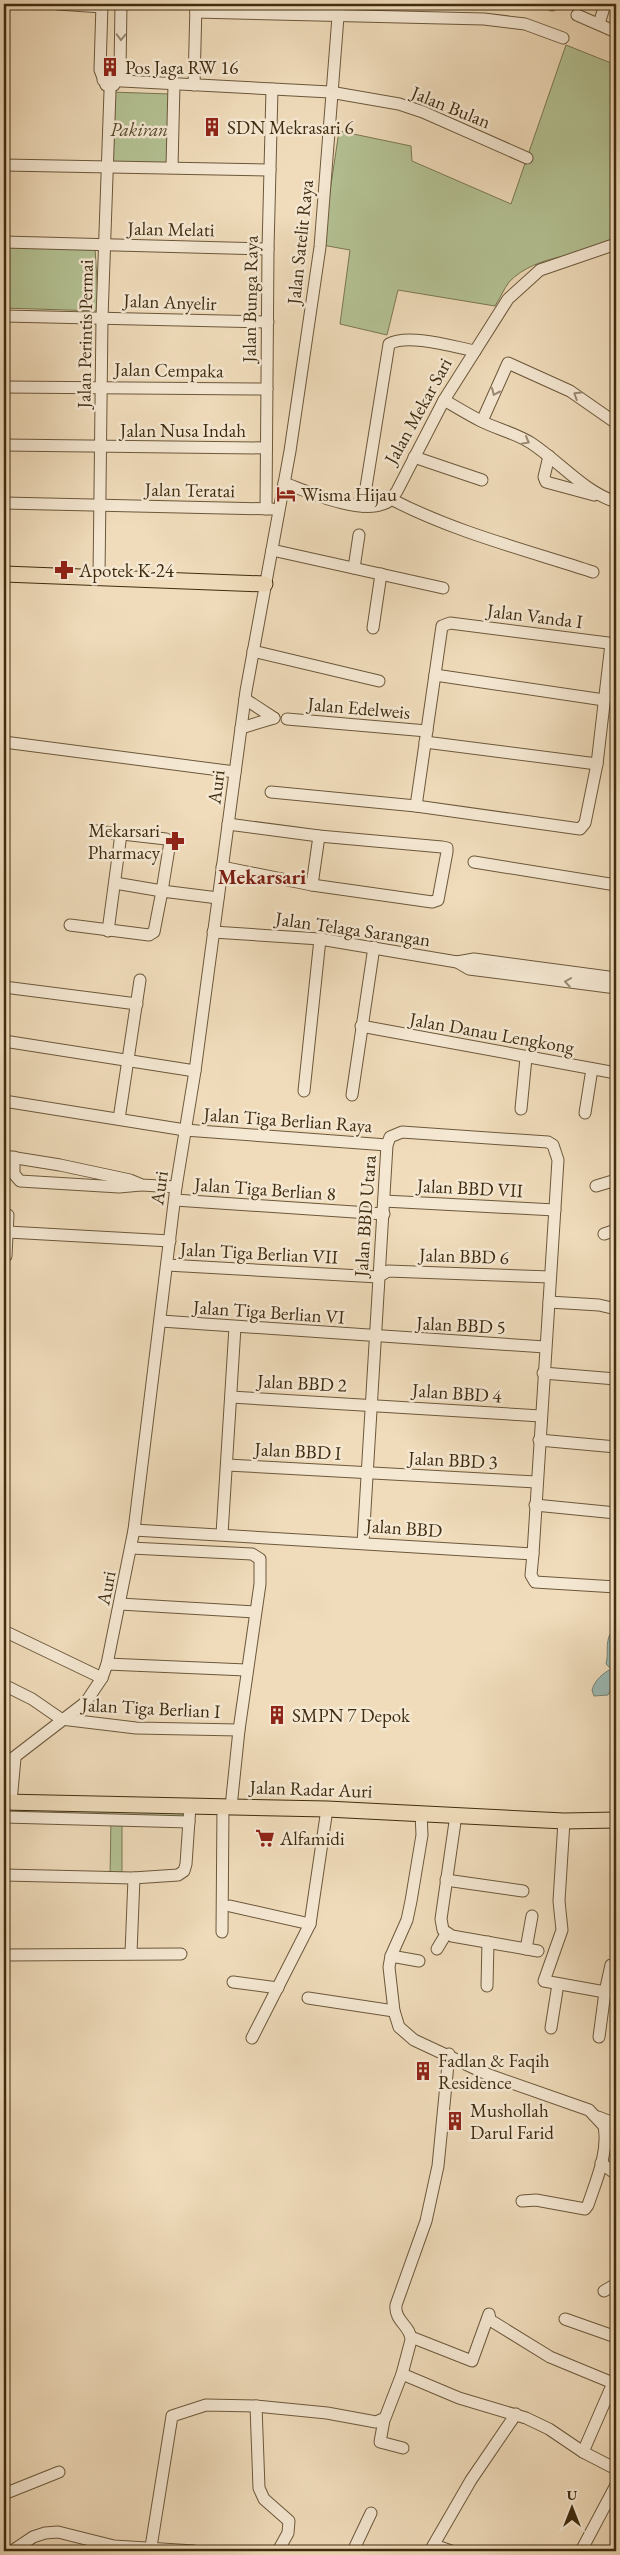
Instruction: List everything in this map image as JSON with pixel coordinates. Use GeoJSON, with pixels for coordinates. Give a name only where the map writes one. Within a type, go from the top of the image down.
{"type":"FeatureCollection","features":[{"type":"Feature","properties":{"kind":"main road"},"geometry":{"type":"LineString","coordinates":[[4,574],[265,584]]}},
{"type":"Feature","properties":{"kind":"main road","name":"Jalan Radar Auri"},"geometry":{"type":"LineString","coordinates":[[8,1802],[327,1809],[564,1821],[616,1820]]}},
{"type":"Feature","properties":{"kind":"street"},"geometry":{"type":"LineString","coordinates":[[58,4],[102,6],[100,70],[103,80],[110,91],[118,80],[121,4]]}},
{"type":"Feature","properties":{"kind":"street","name":"Jalan Satelit Raya"},"geometry":{"type":"LineString","coordinates":[[284,483],[320,247],[330,92],[339,4]]}},
{"type":"Feature","properties":{"kind":"street"},"geometry":{"type":"LineString","coordinates":[[599,24],[605,4]]}},
{"type":"Feature","properties":{"kind":"street"},"geometry":{"type":"LineString","coordinates":[[194,85],[196,8],[338,17],[484,19],[525,24],[563,38]]}},
{"type":"Feature","properties":{"kind":"street"},"geometry":{"type":"LineString","coordinates":[[577,15],[616,32]]}},
{"type":"Feature","properties":{"kind":"street","name":"Jalan Bulan"},"geometry":{"type":"LineString","coordinates":[[103,80],[330,92],[399,104],[423,112],[527,158]]}},
{"type":"Feature","properties":{"kind":"street"},"geometry":{"type":"LineString","coordinates":[[172,167],[174,84]]}},
{"type":"Feature","properties":{"kind":"street","name":"Jalan Bunga Raya"},"geometry":{"type":"LineString","coordinates":[[266,509],[268,249],[272,89]]}},
{"type":"Feature","properties":{"kind":"street","name":"Jalan Perintis Permai"},"geometry":{"type":"LineString","coordinates":[[99,577],[102,318],[110,91]]}},
{"type":"Feature","properties":{"kind":"street"},"geometry":{"type":"LineString","coordinates":[[4,165],[270,170]]}},
{"type":"Feature","properties":{"kind":"street","name":"Jalan Melati"},"geometry":{"type":"LineString","coordinates":[[4,242],[268,249]]}},
{"type":"Feature","properties":{"kind":"street","name":"Jalan Mekar Sari"},"geometry":{"type":"LineString","coordinates":[[392,499],[444,400],[508,299],[532,275],[558,262],[616,244]]}},
{"type":"Feature","properties":{"kind":"street","name":"Jalan Anyelir"},"geometry":{"type":"LineString","coordinates":[[4,316],[268,322]]}},
{"type":"Feature","properties":{"kind":"street"},"geometry":{"type":"LineString","coordinates":[[363,506],[390,344],[399,340],[418,341],[475,351]]}},
{"type":"Feature","properties":{"kind":"street"},"geometry":{"type":"LineString","coordinates":[[482,421],[508,363],[570,391],[616,423]]}},
{"type":"Feature","properties":{"kind":"street","name":"Jalan Cempaka"},"geometry":{"type":"LineString","coordinates":[[4,387],[267,389]]}},
{"type":"Feature","properties":{"kind":"street"},"geometry":{"type":"LineString","coordinates":[[444,400],[482,421],[528,442],[549,456],[572,477],[602,497]]}},
{"type":"Feature","properties":{"kind":"street","name":"Jalan Nusa Indah"},"geometry":{"type":"LineString","coordinates":[[4,445],[266,448]]}},
{"type":"Feature","properties":{"kind":"street"},"geometry":{"type":"LineString","coordinates":[[549,456],[544,477],[546,482],[616,502]]}},
{"type":"Feature","properties":{"kind":"street"},"geometry":{"type":"LineString","coordinates":[[414,457],[482,480]]}},
{"type":"Feature","properties":{"kind":"street"},"geometry":{"type":"LineString","coordinates":[[265,584],[284,483],[331,499],[363,506],[382,505],[392,499],[468,531],[593,572]]}},
{"type":"Feature","properties":{"kind":"street","name":"Jalan Teratai"},"geometry":{"type":"LineString","coordinates":[[4,503],[279,510]]}},
{"type":"Feature","properties":{"kind":"street"},"geometry":{"type":"LineString","coordinates":[[354,568],[359,535]]}},
{"type":"Feature","properties":{"kind":"street"},"geometry":{"type":"LineString","coordinates":[[272,550],[443,588]]}},
{"type":"Feature","properties":{"kind":"street"},"geometry":{"type":"LineString","coordinates":[[373,628],[381,574]]}},
{"type":"Feature","properties":{"kind":"street","name":"Auri"},"geometry":{"type":"LineString","coordinates":[[4,1765],[61,1719],[86,1702],[102,1678],[107,1664],[134,1530],[176,1187],[195,1071],[252,651],[265,584]]}},
{"type":"Feature","properties":{"kind":"street","name":"Jalan Vanda I"},"geometry":{"type":"LineString","coordinates":[[435,675],[440,629],[450,623],[613,644]]}},
{"type":"Feature","properties":{"kind":"street"},"geometry":{"type":"LineString","coordinates":[[271,792],[416,806],[580,829],[585,823],[597,764],[604,700],[613,644]]}},
{"type":"Feature","properties":{"kind":"street"},"geometry":{"type":"LineString","coordinates":[[252,651],[379,680]]}},
{"type":"Feature","properties":{"kind":"street"},"geometry":{"type":"LineString","coordinates":[[416,806],[435,675],[604,700]]}},
{"type":"Feature","properties":{"kind":"street"},"geometry":{"type":"LineString","coordinates":[[241,728],[274,718],[245,699]]}},
{"type":"Feature","properties":{"kind":"street","name":"Jalan Edelweis"},"geometry":{"type":"LineString","coordinates":[[287,719],[426,736],[597,764]]}},
{"type":"Feature","properties":{"kind":"street"},"geometry":{"type":"LineString","coordinates":[[4,742],[235,772]]}},
{"type":"Feature","properties":{"kind":"street"},"geometry":{"type":"LineString","coordinates":[[222,867],[312,885],[436,902],[438,900],[447,852],[446,848],[442,847],[319,836],[228,824]]}},
{"type":"Feature","properties":{"kind":"street"},"geometry":{"type":"LineString","coordinates":[[70,925],[108,931],[152,934],[162,891],[170,842],[166,839],[96,831]]}},
{"type":"Feature","properties":{"kind":"street"},"geometry":{"type":"LineString","coordinates":[[108,931],[121,834]]}},
{"type":"Feature","properties":{"kind":"street"},"geometry":{"type":"LineString","coordinates":[[312,885],[319,836]]}},
{"type":"Feature","properties":{"kind":"street"},"geometry":{"type":"LineString","coordinates":[[474,862],[616,886]]}},
{"type":"Feature","properties":{"kind":"street"},"geometry":{"type":"LineString","coordinates":[[115,882],[162,891],[218,898]]}},
{"type":"Feature","properties":{"kind":"street","name":"Jalan Telaga Sarangan"},"geometry":{"type":"LineString","coordinates":[[213,932],[320,939],[457,962],[469,968],[616,988]]}},
{"type":"Feature","properties":{"kind":"street"},"geometry":{"type":"LineString","coordinates":[[304,1091],[320,939]]}},
{"type":"Feature","properties":{"kind":"street"},"geometry":{"type":"LineString","coordinates":[[352,1095],[374,947]]}},
{"type":"Feature","properties":{"kind":"street","name":"Jalan Telaga Sarangan"},"geometry":{"type":"LineString","coordinates":[[457,962],[474,959],[616,978]]}},
{"type":"Feature","properties":{"kind":"street"},"geometry":{"type":"LineString","coordinates":[[119,1119],[140,980]]}},
{"type":"Feature","properties":{"kind":"street"},"geometry":{"type":"LineString","coordinates":[[4,987],[137,1004]]}},
{"type":"Feature","properties":{"kind":"street","name":"Jalan Danau Lengkong"},"geometry":{"type":"LineString","coordinates":[[361,1026],[526,1058],[616,1073]]}},
{"type":"Feature","properties":{"kind":"street"},"geometry":{"type":"LineString","coordinates":[[4,1041],[195,1071]]}},
{"type":"Feature","properties":{"kind":"street"},"geometry":{"type":"LineString","coordinates":[[521,1109],[526,1058]]}},
{"type":"Feature","properties":{"kind":"street"},"geometry":{"type":"LineString","coordinates":[[586,1114],[592,1069]]}},
{"type":"Feature","properties":{"kind":"street","name":"Jalan Tiga Berlian Raya"},"geometry":{"type":"LineString","coordinates":[[4,1101],[185,1130],[387,1145]]}},
{"type":"Feature","properties":{"kind":"street","name":"Jalan BBD Utara"},"geometry":{"type":"LineString","coordinates":[[363,1543],[387,1145],[393,1134],[402,1132],[548,1142],[553,1145],[558,1160],[541,1416]]}},
{"type":"Feature","properties":{"kind":"street"},"geometry":{"type":"LineString","coordinates":[[142,1185],[130,1180],[9,1156],[14,1174],[18,1180],[119,1187],[142,1185],[176,1187]]}},
{"type":"Feature","properties":{"kind":"street"},"geometry":{"type":"LineString","coordinates":[[58,1184],[60,1165]]}},
{"type":"Feature","properties":{"kind":"street"},"geometry":{"type":"LineString","coordinates":[[596,1186],[616,1180]]}},
{"type":"Feature","properties":{"kind":"street","name":"Jalan Tiga Berlian 8"},"geometry":{"type":"LineString","coordinates":[[175,1200],[384,1214]]}},
{"type":"Feature","properties":{"kind":"street","name":"Jalan BBD VII"},"geometry":{"type":"LineString","coordinates":[[384,1201],[554,1210]]}},
{"type":"Feature","properties":{"kind":"street"},"geometry":{"type":"LineString","coordinates":[[6,1256],[8,1215]]}},
{"type":"Feature","properties":{"kind":"street"},"geometry":{"type":"LineString","coordinates":[[604,1234],[616,1230]]}},
{"type":"Feature","properties":{"kind":"street"},"geometry":{"type":"LineString","coordinates":[[8,1232],[170,1240]]}},
{"type":"Feature","properties":{"kind":"street","name":"Jalan Tiga Berlian VII"},"geometry":{"type":"LineString","coordinates":[[167,1265],[378,1277]]}},
{"type":"Feature","properties":{"kind":"street","name":"Jalan BBD 6"},"geometry":{"type":"LineString","coordinates":[[378,1277],[388,1271],[550,1277]]}},
{"type":"Feature","properties":{"kind":"street"},"geometry":{"type":"LineString","coordinates":[[549,1302],[616,1309]]}},
{"type":"Feature","properties":{"kind":"street","name":"Jalan Tiga Berlian VI"},"geometry":{"type":"LineString","coordinates":[[161,1321],[375,1337]]}},
{"type":"Feature","properties":{"kind":"street"},"geometry":{"type":"LineString","coordinates":[[222,1534],[235,1327]]}},
{"type":"Feature","properties":{"kind":"street","name":"Jalan BBD 5"},"geometry":{"type":"LineString","coordinates":[[375,1337],[545,1347]]}},
{"type":"Feature","properties":{"kind":"street"},"geometry":{"type":"LineString","coordinates":[[543,1373],[616,1379]]}},
{"type":"Feature","properties":{"kind":"street","name":"Jalan BBD 2"},"geometry":{"type":"LineString","coordinates":[[231,1397],[371,1404]]}},
{"type":"Feature","properties":{"kind":"street","name":"Jalan BBD 4"},"geometry":{"type":"LineString","coordinates":[[371,1404],[541,1416]]}},
{"type":"Feature","properties":{"kind":"street"},"geometry":{"type":"LineString","coordinates":[[541,1416],[531,1575],[534,1582],[616,1587]]}},
{"type":"Feature","properties":{"kind":"street"},"geometry":{"type":"LineString","coordinates":[[539,1440],[616,1447]]}},
{"type":"Feature","properties":{"kind":"street","name":"Jalan BBD I"},"geometry":{"type":"LineString","coordinates":[[227,1464],[367,1473]]}},
{"type":"Feature","properties":{"kind":"street","name":"Jalan BBD 3"},"geometry":{"type":"LineString","coordinates":[[367,1473],[537,1482]]}},
{"type":"Feature","properties":{"kind":"street"},"geometry":{"type":"LineString","coordinates":[[535,1505],[616,1513]]}},
{"type":"Feature","properties":{"kind":"street","name":"Jalan BBD"},"geometry":{"type":"LineString","coordinates":[[134,1530],[532,1554]]}},
{"type":"Feature","properties":{"kind":"street"},"geometry":{"type":"LineString","coordinates":[[131,1548],[258,1556],[261,1562],[228,1807],[222,1932]]}},
{"type":"Feature","properties":{"kind":"street"},"geometry":{"type":"LineString","coordinates":[[120,1604],[255,1612]]}},
{"type":"Feature","properties":{"kind":"street"},"geometry":{"type":"LineString","coordinates":[[4,1631],[102,1678]]}},
{"type":"Feature","properties":{"kind":"street"},"geometry":{"type":"LineString","coordinates":[[107,1664],[246,1670]]}},
{"type":"Feature","properties":{"kind":"street"},"geometry":{"type":"LineString","coordinates":[[4,1685],[32,1699],[61,1719]]}},
{"type":"Feature","properties":{"kind":"street","name":"Jalan Tiga Berlian I"},"geometry":{"type":"LineString","coordinates":[[61,1719],[136,1728],[238,1730]]}},
{"type":"Feature","properties":{"kind":"street"},"geometry":{"type":"LineString","coordinates":[[8,1802],[15,1758]]}},
{"type":"Feature","properties":{"kind":"street"},"geometry":{"type":"LineString","coordinates":[[4,1875],[174,1877],[182,1874],[186,1864],[190,1806]]}},
{"type":"Feature","properties":{"kind":"street"},"geometry":{"type":"LineString","coordinates":[[228,1807],[229,1864]]}},
{"type":"Feature","properties":{"kind":"street"},"geometry":{"type":"LineString","coordinates":[[252,2038],[310,1924],[327,1809]]}},
{"type":"Feature","properties":{"kind":"street"},"geometry":{"type":"LineString","coordinates":[[421,1813],[422,1835],[409,1911],[391,1956],[389,1976],[394,2011],[399,2027],[405,2034],[489,2075],[575,2104],[594,2115],[616,2124]]}},
{"type":"Feature","properties":{"kind":"street"},"geometry":{"type":"LineString","coordinates":[[456,1815],[441,1919],[443,1930],[446,1934],[538,1951]]}},
{"type":"Feature","properties":{"kind":"street"},"geometry":{"type":"LineString","coordinates":[[4,1817],[189,1822]]}},
{"type":"Feature","properties":{"kind":"street"},"geometry":{"type":"LineString","coordinates":[[564,1821],[559,1901],[562,1930],[544,1981],[606,1992]]}},
{"type":"Feature","properties":{"kind":"street"},"geometry":{"type":"LineString","coordinates":[[131,1953],[134,1878]]}},
{"type":"Feature","properties":{"kind":"street"},"geometry":{"type":"LineString","coordinates":[[446,1880],[523,1891]]}},
{"type":"Feature","properties":{"kind":"street"},"geometry":{"type":"LineString","coordinates":[[230,1906],[310,1924]]}},
{"type":"Feature","properties":{"kind":"street"},"geometry":{"type":"LineString","coordinates":[[526,1948],[532,1916]]}},
{"type":"Feature","properties":{"kind":"street"},"geometry":{"type":"LineString","coordinates":[[437,1949],[446,1934]]}},
{"type":"Feature","properties":{"kind":"street"},"geometry":{"type":"LineString","coordinates":[[487,1986],[488,1942]]}},
{"type":"Feature","properties":{"kind":"street"},"geometry":{"type":"LineString","coordinates":[[4,1955],[181,1954]]}},
{"type":"Feature","properties":{"kind":"street"},"geometry":{"type":"LineString","coordinates":[[391,1956],[419,1961]]}},
{"type":"Feature","properties":{"kind":"street"},"geometry":{"type":"LineString","coordinates":[[599,2037],[611,1965],[616,1966]]}},
{"type":"Feature","properties":{"kind":"street"},"geometry":{"type":"LineString","coordinates":[[233,1982],[278,1988]]}},
{"type":"Feature","properties":{"kind":"street"},"geometry":{"type":"LineString","coordinates":[[551,2028],[558,1984]]}},
{"type":"Feature","properties":{"kind":"street"},"geometry":{"type":"LineString","coordinates":[[308,1998],[394,2011]]}},
{"type":"Feature","properties":{"kind":"street"},"geometry":{"type":"LineString","coordinates":[[449,2054],[438,2166],[426,2221],[396,2306],[396,2316],[411,2337],[472,2360],[489,2314],[490,2320],[550,2357],[613,2383],[583,2452]]}},
{"type":"Feature","properties":{"kind":"street"},"geometry":{"type":"LineString","coordinates":[[522,2201],[536,2200],[585,2209],[588,2205],[601,2163],[606,2134],[604,2126],[594,2115]]}},
{"type":"Feature","properties":{"kind":"street"},"geometry":{"type":"LineString","coordinates":[[601,2163],[616,2174]]}},
{"type":"Feature","properties":{"kind":"street"},"geometry":{"type":"LineString","coordinates":[[604,2291],[616,2284]]}},
{"type":"Feature","properties":{"kind":"street"},"geometry":{"type":"LineString","coordinates":[[566,2318],[616,2338]]}},
{"type":"Feature","properties":{"kind":"street"},"geometry":{"type":"LineString","coordinates":[[403,2448],[380,2442],[384,2420],[402,2374],[411,2337]]}},
{"type":"Feature","properties":{"kind":"street"},"geometry":{"type":"LineString","coordinates":[[402,2374],[459,2398],[516,2414],[549,2429],[583,2452],[616,2469]]}},
{"type":"Feature","properties":{"kind":"street"},"geometry":{"type":"LineString","coordinates":[[151,2547],[172,2416],[206,2405],[256,2406],[327,2413],[376,2422],[384,2420]]}},
{"type":"Feature","properties":{"kind":"street"},"geometry":{"type":"LineString","coordinates":[[256,2406],[259,2488],[264,2499],[289,2520],[288,2533],[282,2550]]}},
{"type":"Feature","properties":{"kind":"street"},"geometry":{"type":"LineString","coordinates":[[451,2551],[432,2548],[471,2480],[516,2414]]}},
{"type":"Feature","properties":{"kind":"street"},"geometry":{"type":"LineString","coordinates":[[4,2494],[59,2472]]}},
{"type":"Feature","properties":{"kind":"street"},"geometry":{"type":"LineString","coordinates":[[581,2551],[616,2485]]}},
{"type":"Feature","properties":{"kind":"street"},"geometry":{"type":"LineString","coordinates":[[353,2551],[371,2513]]}},
{"type":"Feature","properties":{"kind":"street"},"geometry":{"type":"LineString","coordinates":[[12,2551],[33,2537],[45,2533],[58,2532],[114,2546],[194,2551]]}},
{"type":"Feature","properties":{"kind":"green space"},"geometry":{"type":"Polygon","coordinates":[[[566,45],[616,65],[616,237],[589,249],[533,265],[509,282],[495,306],[398,290],[387,335],[340,324],[350,250],[322,245],[339,131],[411,146],[412,161],[511,204],[566,45]]]}},
{"type":"Feature","properties":{"kind":"green space","name":"Pakiran"},"geometry":{"type":"Polygon","coordinates":[[[110,92],[170,94],[167,164],[107,166],[110,92]]]}},
{"type":"Feature","properties":{"kind":"green space"},"geometry":{"type":"Polygon","coordinates":[[[4,245],[95,248],[99,311],[4,308],[4,245]]]}},
{"type":"Feature","properties":{"kind":"green space"},"geometry":{"type":"Polygon","coordinates":[[[4,1801],[190,1806],[189,1822],[122,1821],[122,1878],[110,1878],[111,1820],[4,1817],[4,1801]]]}},
{"type":"Feature","properties":{"kind":"water"},"geometry":{"type":"Polygon","coordinates":[[[616,1633],[616,1680],[608,1695],[594,1696],[592,1690],[595,1683],[611,1669],[606,1664],[608,1642],[610,1634],[616,1633]]]}},
{"type":"Feature","properties":{"kind":"place","name":"Pos Jaga RW 16"},"geometry":{"type":"Point","coordinates":[110,67]}},
{"type":"Feature","properties":{"kind":"place","name":"SDN Mekrasari 6"},"geometry":{"type":"Point","coordinates":[212,127]}},
{"type":"Feature","properties":{"kind":"place","name":"Wisma Hijau"},"geometry":{"type":"Point","coordinates":[286,494]}},
{"type":"Feature","properties":{"kind":"place","name":"Apotek K-24"},"geometry":{"type":"Point","coordinates":[64,570]}},
{"type":"Feature","properties":{"kind":"place","name":"Mekarsari Pharmacy"},"geometry":{"type":"Point","coordinates":[175,841]}},
{"type":"Feature","properties":{"kind":"place","name":"SMPN 7 Depok"},"geometry":{"type":"Point","coordinates":[277,1715]}},
{"type":"Feature","properties":{"kind":"place","name":"Alfamidi"},"geometry":{"type":"Point","coordinates":[265,1838]}},
{"type":"Feature","properties":{"kind":"place","name":"Fadlan & Faqih Residence"},"geometry":{"type":"Point","coordinates":[423,2071]}},
{"type":"Feature","properties":{"kind":"place","name":"Mushollah Darul Farid"},"geometry":{"type":"Point","coordinates":[455,2121]}},
{"type":"Feature","properties":{"kind":"district","name":"Mekarsari"},"geometry":{"type":"Point","coordinates":[262,876]}}]}
